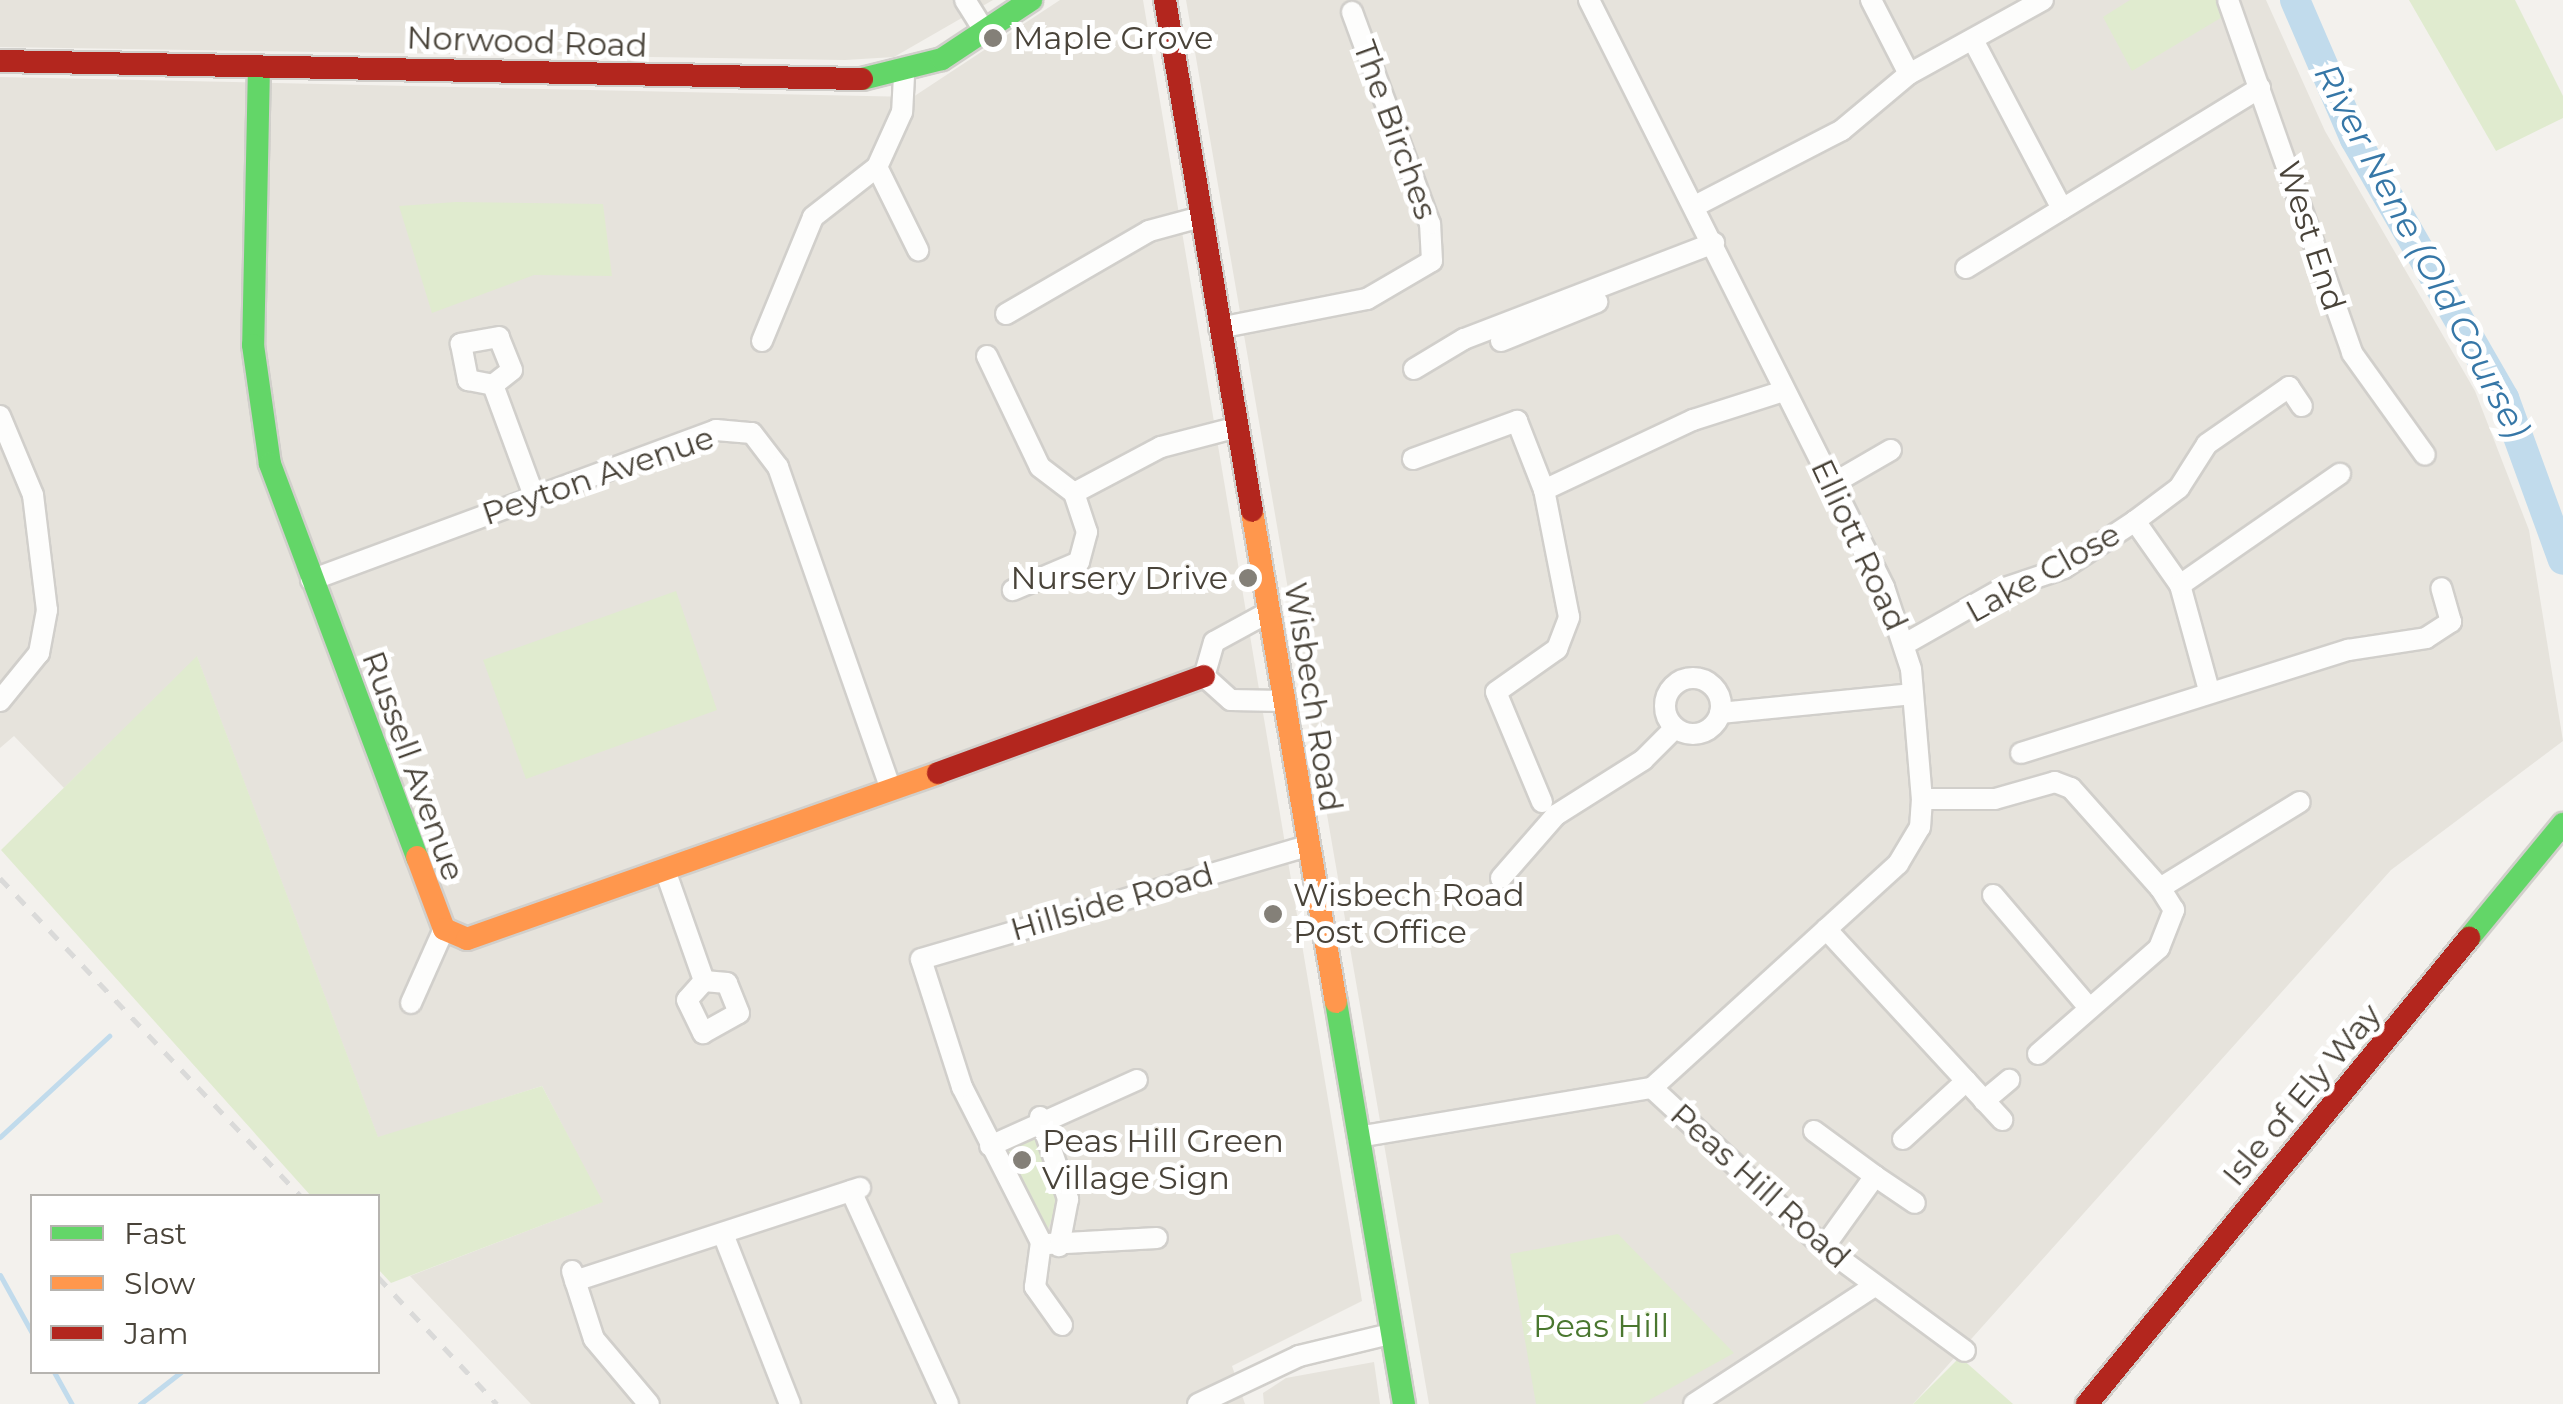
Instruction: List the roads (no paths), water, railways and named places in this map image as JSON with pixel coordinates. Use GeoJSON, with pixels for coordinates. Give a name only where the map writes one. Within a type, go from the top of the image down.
{"type":"FeatureCollection","features":[{"type":"Feature","properties":{"kind":"main road","name":"Norwood Road"},"geometry":{"type":"LineString","coordinates":[[0,61],[816,83],[904,76],[986,33],[1031,0]]}},
{"type":"Feature","properties":{"kind":"main road","name":"Wisbech Road"},"geometry":{"type":"LineString","coordinates":[[1164,0],[1304,847],[1404,1404]]}},
{"type":"Feature","properties":{"kind":"main road","name":"Russell Avenue"},"geometry":{"type":"LineString","coordinates":[[259,66],[253,345],[270,464],[310,580],[444,928],[467,938],[496,933],[1204,676]]}},
{"type":"Feature","properties":{"kind":"main road","name":"Isle of Ely Way"},"geometry":{"type":"LineString","coordinates":[[2087,1404],[2563,824]]}},
{"type":"Feature","properties":{"kind":"street"},"geometry":{"type":"LineString","coordinates":[[965,0],[986,33]]}},
{"type":"Feature","properties":{"kind":"street","name":"Elliott Road"},"geometry":{"type":"LineString","coordinates":[[1589,0],[1716,248],[1906,644],[1922,799],[1920,827],[1898,864],[1652,1088]]}},
{"type":"Feature","properties":{"kind":"street"},"geometry":{"type":"LineString","coordinates":[[1871,0],[1909,74]]}},
{"type":"Feature","properties":{"kind":"street"},"geometry":{"type":"LineString","coordinates":[[1695,206],[1842,130],[1909,74],[2043,0]]}},
{"type":"Feature","properties":{"kind":"street","name":"West End"},"geometry":{"type":"LineString","coordinates":[[2228,0],[2352,354],[2425,455]]}},
{"type":"Feature","properties":{"kind":"street","name":"The Birches"},"geometry":{"type":"LineString","coordinates":[[1219,328],[1367,300],[1432,260],[1430,224],[1352,12]]}},
{"type":"Feature","properties":{"kind":"street"},"geometry":{"type":"LineString","coordinates":[[1973,40],[2062,209]]}},
{"type":"Feature","properties":{"kind":"street"},"geometry":{"type":"LineString","coordinates":[[762,341],[813,217],[877,167],[902,112],[904,76]]}},
{"type":"Feature","properties":{"kind":"street"},"geometry":{"type":"LineString","coordinates":[[1966,268],[2260,88]]}},
{"type":"Feature","properties":{"kind":"street"},"geometry":{"type":"LineString","coordinates":[[877,167],[918,250]]}},
{"type":"Feature","properties":{"kind":"street"},"geometry":{"type":"LineString","coordinates":[[1006,314],[1149,231],[1201,217]]}},
{"type":"Feature","properties":{"kind":"street"},"geometry":{"type":"LineString","coordinates":[[1501,340],[1716,248]]}},
{"type":"Feature","properties":{"kind":"street"},"geometry":{"type":"LineString","coordinates":[[1414,369],[1464,338],[1716,248]]}},
{"type":"Feature","properties":{"kind":"street"},"geometry":{"type":"LineString","coordinates":[[987,356],[1040,468],[1074,493],[1086,553],[1069,569],[1013,590]]}},
{"type":"Feature","properties":{"kind":"street"},"geometry":{"type":"LineString","coordinates":[[494,385],[534,496]]}},
{"type":"Feature","properties":{"kind":"street","name":"Lake Close"},"geometry":{"type":"LineString","coordinates":[[1906,644],[2002,590],[2064,568],[2179,488],[2207,444],[2289,388],[2302,406]]}},
{"type":"Feature","properties":{"kind":"street"},"geometry":{"type":"LineString","coordinates":[[1544,490],[1694,420],[1784,392]]}},
{"type":"Feature","properties":{"kind":"street"},"geometry":{"type":"LineString","coordinates":[[0,416],[33,495],[47,610],[39,653],[0,701]]}},
{"type":"Feature","properties":{"kind":"street"},"geometry":{"type":"LineString","coordinates":[[1413,459],[1517,421],[1544,490],[1569,617],[1558,649],[1496,692],[1542,802]]}},
{"type":"Feature","properties":{"kind":"street"},"geometry":{"type":"LineString","coordinates":[[1074,493],[1161,447],[1234,428]]}},
{"type":"Feature","properties":{"kind":"street","name":"Peyton Avenue"},"geometry":{"type":"LineString","coordinates":[[310,580],[716,430],[752,433],[778,467],[891,790]]}},
{"type":"Feature","properties":{"kind":"street"},"geometry":{"type":"LineString","coordinates":[[1832,484],[1890,450]]}},
{"type":"Feature","properties":{"kind":"street"},"geometry":{"type":"LineString","coordinates":[[2180,585],[2340,474]]}},
{"type":"Feature","properties":{"kind":"street"},"geometry":{"type":"LineString","coordinates":[[2134,521],[2180,585],[2209,690]]}},
{"type":"Feature","properties":{"kind":"street"},"geometry":{"type":"LineString","coordinates":[[2020,753],[2209,690],[2440,632],[2451,622],[2441,588]]}},
{"type":"Feature","properties":{"kind":"street"},"geometry":{"type":"LineString","coordinates":[[1267,614],[1214,642],[1204,676],[1231,700],[1282,702]]}},
{"type":"Feature","properties":{"kind":"street"},"geometry":{"type":"LineString","coordinates":[[1675,728],[1666,695],[1684,679],[1716,690],[1720,713]]}},
{"type":"Feature","properties":{"kind":"street"},"geometry":{"type":"LineString","coordinates":[[1675,728],[1696,734],[1720,713],[1913,694]]}},
{"type":"Feature","properties":{"kind":"street"},"geometry":{"type":"LineString","coordinates":[[1501,878],[1556,814],[1643,760],[1675,728]]}},
{"type":"Feature","properties":{"kind":"street"},"geometry":{"type":"LineString","coordinates":[[1922,799],[1995,799],[2054,782],[2071,788],[2160,888],[2174,910],[2159,948],[2086,1003],[2038,1054]]}},
{"type":"Feature","properties":{"kind":"street"},"geometry":{"type":"LineString","coordinates":[[2160,888],[2300,802]]}},
{"type":"Feature","properties":{"kind":"street","name":"Hillside Road"},"geometry":{"type":"LineString","coordinates":[[990,1146],[921,959],[1304,847]]}},
{"type":"Feature","properties":{"kind":"street"},"geometry":{"type":"LineString","coordinates":[[665,870],[704,980]]}},
{"type":"Feature","properties":{"kind":"street"},"geometry":{"type":"LineString","coordinates":[[1993,896],[2086,1003]]}},
{"type":"Feature","properties":{"kind":"street"},"geometry":{"type":"LineString","coordinates":[[411,1003],[444,928]]}},
{"type":"Feature","properties":{"kind":"street"},"geometry":{"type":"LineString","coordinates":[[1826,929],[2002,1120]]}},
{"type":"Feature","properties":{"kind":"street"},"geometry":{"type":"LineString","coordinates":[[1050,1244],[990,1146],[1040,1117],[1136,1080]]}},
{"type":"Feature","properties":{"kind":"street"},"geometry":{"type":"LineString","coordinates":[[1984,1101],[2009,1080]]}},
{"type":"Feature","properties":{"kind":"street"},"geometry":{"type":"LineString","coordinates":[[1903,1138],[1966,1082]]}},
{"type":"Feature","properties":{"kind":"street","name":"Peas Hill Road"},"geometry":{"type":"LineString","coordinates":[[1358,1137],[1652,1088],[1824,1247],[1966,1351]]}},
{"type":"Feature","properties":{"kind":"street"},"geometry":{"type":"LineString","coordinates":[[1040,1117],[1068,1198],[1036,1288],[1062,1325]]}},
{"type":"Feature","properties":{"kind":"street"},"geometry":{"type":"LineString","coordinates":[[1814,1131],[1915,1203]]}},
{"type":"Feature","properties":{"kind":"street"},"geometry":{"type":"LineString","coordinates":[[1824,1247],[1875,1176]]}},
{"type":"Feature","properties":{"kind":"street"},"geometry":{"type":"LineString","coordinates":[[649,1404],[594,1339],[573,1275],[722,1234],[855,1189],[948,1404]]}},
{"type":"Feature","properties":{"kind":"street"},"geometry":{"type":"LineString","coordinates":[[722,1234],[790,1404]]}},
{"type":"Feature","properties":{"kind":"street"},"geometry":{"type":"LineString","coordinates":[[1050,1244],[1157,1238]]}},
{"type":"Feature","properties":{"kind":"street"},"geometry":{"type":"LineString","coordinates":[[1694,1404],[1874,1286]]}},
{"type":"Feature","properties":{"kind":"street"},"geometry":{"type":"LineString","coordinates":[[1198,1404],[1300,1356],[1390,1334]]}},
{"type":"Feature","properties":{"kind":"waterway","name":"River Nene (Old Course)"},"geometry":{"type":"LineString","coordinates":[[2295,0],[2355,139],[2504,398],[2563,560]]}},
{"type":"Feature","properties":{"kind":"waterway"},"geometry":{"type":"LineString","coordinates":[[0,1137],[109,1036]]}},
{"type":"Feature","properties":{"kind":"waterway"},"geometry":{"type":"LineString","coordinates":[[0,1275],[30,1329]]}},
{"type":"Feature","properties":{"kind":"waterway"},"geometry":{"type":"LineString","coordinates":[[55,1374],[72,1404]]}},
{"type":"Feature","properties":{"kind":"waterway"},"geometry":{"type":"LineString","coordinates":[[140,1404],[178,1374]]}},
{"type":"Feature","properties":{"kind":"railway"},"geometry":{"type":"LineString","coordinates":[[0,878],[299,1194]]}},
{"type":"Feature","properties":{"kind":"railway"},"geometry":{"type":"LineString","coordinates":[[380,1279],[497,1404]]}},
{"type":"Feature","properties":{"kind":"place","name":"Maple Grove"},"geometry":{"type":"Point","coordinates":[993,38]}},
{"type":"Feature","properties":{"kind":"place","name":"Nursery Drive"},"geometry":{"type":"Point","coordinates":[1248,578]}},
{"type":"Feature","properties":{"kind":"place","name":"Wisbech Road Post Office"},"geometry":{"type":"Point","coordinates":[1273,914]}},
{"type":"Feature","properties":{"kind":"place","name":"Peas Hill Green Village Sign"},"geometry":{"type":"Point","coordinates":[1022,1160]}},
{"type":"Feature","properties":{"kind":"park label","name":"Peas Hill"},"geometry":{"type":"Point","coordinates":[1601,1326]}}]}
